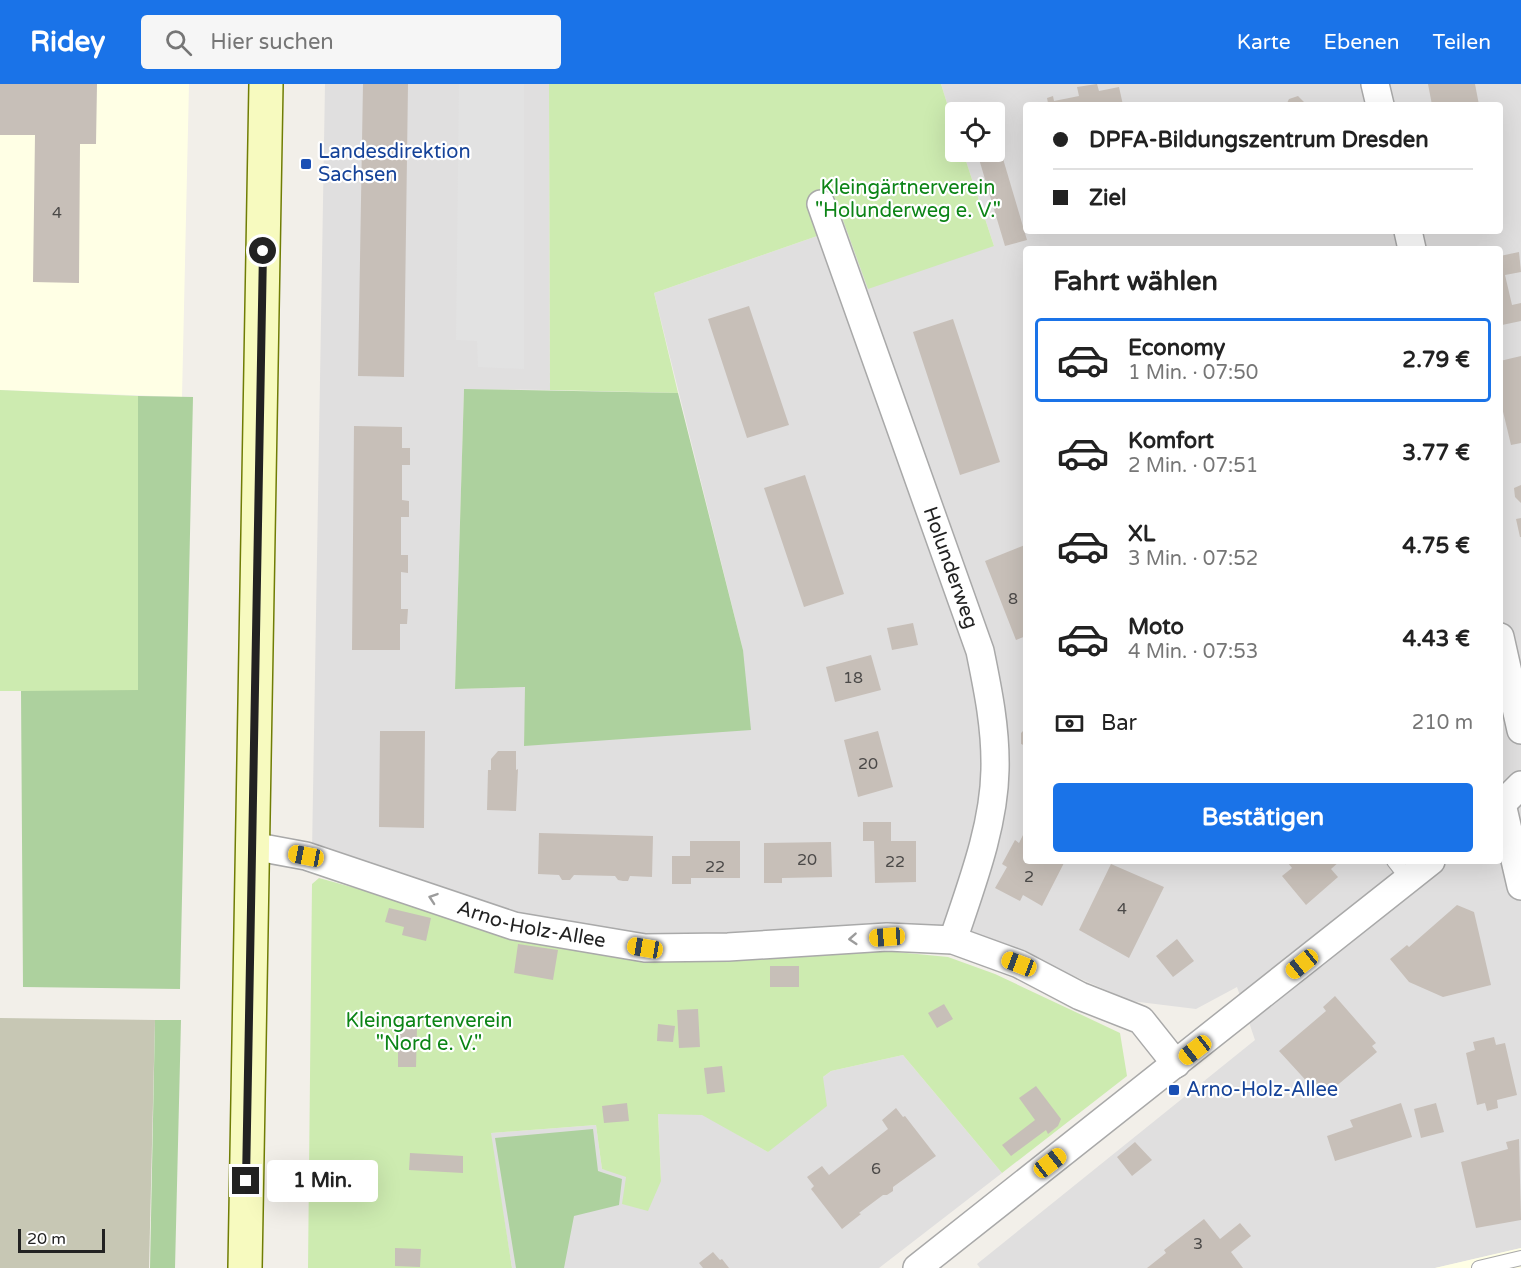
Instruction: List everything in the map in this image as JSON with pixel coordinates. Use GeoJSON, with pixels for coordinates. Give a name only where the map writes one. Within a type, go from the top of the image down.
{"type":"FeatureCollection","features":[{"type":"Feature","properties":{"kind":"main road"},"geometry":{"type":"LineString","coordinates":[[244,1268],[266,84]]}},
{"type":"Feature","properties":{"kind":"street"},"geometry":{"type":"LineString","coordinates":[[1375,84],[1379,102]]}},
{"type":"Feature","properties":{"kind":"street","name":"Holunderweg"},"geometry":{"type":"LineString","coordinates":[[821,204],[898,413],[980,651],[992,713],[995,771],[985,835],[953,940]]}},
{"type":"Feature","properties":{"kind":"street"},"geometry":{"type":"LineString","coordinates":[[1503,650],[1521,730]]}},
{"type":"Feature","properties":{"kind":"street"},"geometry":{"type":"LineString","coordinates":[[1503,803],[1521,785]]}},
{"type":"Feature","properties":{"kind":"street"},"geometry":{"type":"LineString","coordinates":[[1503,813],[1521,886]]}},
{"type":"Feature","properties":{"kind":"street","name":"Arno-Holz-Allee"},"geometry":{"type":"LineString","coordinates":[[252,846],[306,856],[514,926],[645,948],[728,947],[887,937],[953,940],[1019,964],[1080,996],[1141,1020],[1176,1064]]}},
{"type":"Feature","properties":{"kind":"street"},"geometry":{"type":"LineString","coordinates":[[917,1268],[1176,1064],[1401,870],[1421,864]]}},
{"type":"Feature","properties":{"kind":"lane"},"geometry":{"type":"LineString","coordinates":[[1479,1268],[1521,1258]]}},
{"type":"Feature","properties":{"kind":"shaded area"},"geometry":{"type":"Polygon","coordinates":[[[0,84],[189,84],[182,397],[0,390],[0,84]]]}},
{"type":"Feature","properties":{"kind":"shaded area"},"geometry":{"type":"Polygon","coordinates":[[[325,84],[549,84],[550,390],[464,389],[455,689],[526,687],[524,745],[743,650],[654,293],[820,235],[810,208],[835,197],[994,246],[966,162],[1005,162],[1005,102],[947,102],[941,84],[1521,84],[1521,1248],[1435,1268],[980,1268],[977,1264],[1255,1040],[1237,987],[1196,1009],[1131,1001],[1019,952],[643,939],[533,918],[312,852],[325,84]]]}},
{"type":"Feature","properties":{"kind":"shaded area"},"geometry":{"type":"Polygon","coordinates":[[[459,84],[524,84],[524,369],[478,367],[477,341],[456,340],[459,84]]]}},
{"type":"Feature","properties":{"kind":"shaded area"},"geometry":{"type":"Polygon","coordinates":[[[0,1018],[155,1020],[149,1268],[0,1268],[0,1018]]]}},
{"type":"Feature","properties":{"kind":"shaded area"},"geometry":{"type":"Polygon","coordinates":[[[903,1055],[1002,1173],[879,1268],[512,1268],[490,1133],[596,1125],[602,1169],[661,1181],[658,1114],[702,1114],[768,1152],[823,1077],[831,1071],[903,1055]]]}},
{"type":"Feature","properties":{"kind":"shaded area"},"geometry":{"type":"Polygon","coordinates":[[[1521,1248],[1521,1268],[1435,1268],[1521,1248]]]}},
{"type":"Feature","properties":{"kind":"green space","name":"Kleingärtnerverein \"Holunderweg e. V.\""},"geometry":{"type":"Polygon","coordinates":[[[549,84],[941,84],[947,102],[945,162],[966,162],[994,246],[868,289],[835,198],[810,209],[820,235],[654,293],[678,393],[550,390],[549,84]]]}},
{"type":"Feature","properties":{"kind":"green space"},"geometry":{"type":"Polygon","coordinates":[[[464,389],[678,393],[743,650],[751,730],[524,746],[525,687],[455,689],[464,389]]]}},
{"type":"Feature","properties":{"kind":"green space"},"geometry":{"type":"Polygon","coordinates":[[[0,390],[138,396],[138,691],[0,691],[0,390]]]}},
{"type":"Feature","properties":{"kind":"green space"},"geometry":{"type":"Polygon","coordinates":[[[138,396],[193,397],[180,989],[23,987],[21,691],[138,690],[138,396]]]}},
{"type":"Feature","properties":{"kind":"green space","name":"Kleingartenverein \"Nord e. V.\""},"geometry":{"type":"Polygon","coordinates":[[[319,878],[438,911],[725,960],[886,951],[948,957],[995,974],[1120,1033],[1127,1076],[1002,1173],[903,1055],[831,1071],[823,1077],[827,1106],[768,1152],[702,1115],[658,1114],[661,1181],[648,1211],[622,1204],[626,1177],[602,1169],[596,1125],[491,1133],[512,1268],[308,1268],[312,884],[319,878]]]}},
{"type":"Feature","properties":{"kind":"green space"},"geometry":{"type":"Polygon","coordinates":[[[155,1020],[181,1020],[175,1268],[150,1268],[155,1020]]]}},
{"type":"Feature","properties":{"kind":"green space"},"geometry":{"type":"Polygon","coordinates":[[[593,1129],[598,1171],[622,1179],[619,1205],[574,1216],[564,1268],[516,1268],[495,1138],[593,1129]]]}},
{"type":"Feature","properties":{"kind":"building"},"geometry":{"type":"Polygon","coordinates":[[[0,84],[97,84],[96,144],[80,144],[79,283],[33,282],[35,135],[0,135],[0,84]]]}},
{"type":"Feature","properties":{"kind":"building"},"geometry":{"type":"Polygon","coordinates":[[[363,84],[408,84],[404,377],[358,376],[363,84]]]}},
{"type":"Feature","properties":{"kind":"building"},"geometry":{"type":"Polygon","coordinates":[[[1097,84],[1099,91],[1119,87],[1122,102],[1048,102],[1047,98],[1053,96],[1054,101],[1079,96],[1077,87],[1097,84]]]}},
{"type":"Feature","properties":{"kind":"building"},"geometry":{"type":"Polygon","coordinates":[[[1428,84],[1475,84],[1478,102],[1431,102],[1428,84]]]}},
{"type":"Feature","properties":{"kind":"building"},"geometry":{"type":"Polygon","coordinates":[[[1298,96],[1304,102],[1288,102],[1289,99],[1298,96]]]}},
{"type":"Feature","properties":{"kind":"building"},"geometry":{"type":"Polygon","coordinates":[[[980,162],[1004,162],[1023,226],[1023,234],[1025,234],[1027,240],[1005,246],[980,162]]]}},
{"type":"Feature","properties":{"kind":"building"},"geometry":{"type":"Polygon","coordinates":[[[1519,252],[1521,272],[1505,275],[1512,305],[1521,303],[1521,321],[1503,325],[1503,255],[1519,252]]]}},
{"type":"Feature","properties":{"kind":"building"},"geometry":{"type":"Polygon","coordinates":[[[749,306],[789,425],[747,438],[708,319],[749,306]]]}},
{"type":"Feature","properties":{"kind":"building"},"geometry":{"type":"Polygon","coordinates":[[[953,319],[1000,462],[960,475],[913,332],[953,319]]]}},
{"type":"Feature","properties":{"kind":"building"},"geometry":{"type":"Polygon","coordinates":[[[1521,356],[1521,443],[1511,445],[1503,412],[1503,360],[1521,356]]]}},
{"type":"Feature","properties":{"kind":"building"},"geometry":{"type":"Polygon","coordinates":[[[354,426],[402,427],[402,448],[410,448],[410,465],[402,465],[402,500],[409,501],[409,517],[401,517],[401,555],[408,555],[408,573],[401,572],[401,609],[408,609],[407,624],[400,624],[400,650],[352,650],[354,426]]]}},
{"type":"Feature","properties":{"kind":"building"},"geometry":{"type":"Polygon","coordinates":[[[805,475],[844,594],[804,607],[764,488],[805,475]]]}},
{"type":"Feature","properties":{"kind":"building"},"geometry":{"type":"Polygon","coordinates":[[[1521,485],[1521,503],[1515,497],[1514,488],[1521,485]]]}},
{"type":"Feature","properties":{"kind":"building"},"geometry":{"type":"Polygon","coordinates":[[[1521,518],[1521,537],[1520,537],[1516,519],[1521,518]]]}},
{"type":"Feature","properties":{"kind":"building"},"geometry":{"type":"Polygon","coordinates":[[[1023,546],[1023,637],[1016,640],[985,561],[1023,546]]]}},
{"type":"Feature","properties":{"kind":"building"},"geometry":{"type":"Polygon","coordinates":[[[913,623],[918,645],[892,650],[887,628],[913,623]]]}},
{"type":"Feature","properties":{"kind":"building"},"geometry":{"type":"Polygon","coordinates":[[[871,655],[881,690],[835,702],[826,667],[871,655]]]}},
{"type":"Feature","properties":{"kind":"building"},"geometry":{"type":"Polygon","coordinates":[[[380,731],[425,731],[424,828],[379,827],[380,731]]]}},
{"type":"Feature","properties":{"kind":"building"},"geometry":{"type":"Polygon","coordinates":[[[878,731],[893,787],[858,797],[844,740],[878,731]]]}},
{"type":"Feature","properties":{"kind":"building"},"geometry":{"type":"Polygon","coordinates":[[[1023,731],[1023,745],[1021,744],[1023,731]]]}},
{"type":"Feature","properties":{"kind":"building"},"geometry":{"type":"Polygon","coordinates":[[[498,751],[516,751],[516,770],[518,769],[516,811],[487,810],[488,770],[491,770],[491,759],[498,751]]]}},
{"type":"Feature","properties":{"kind":"building"},"geometry":{"type":"Polygon","coordinates":[[[863,822],[891,822],[891,841],[916,841],[916,882],[875,883],[874,841],[863,841],[863,822]]]}},
{"type":"Feature","properties":{"kind":"building"},"geometry":{"type":"Polygon","coordinates":[[[539,833],[653,836],[652,877],[630,876],[628,881],[623,881],[618,880],[615,876],[574,875],[570,880],[562,880],[559,875],[538,874],[539,833]]]}},
{"type":"Feature","properties":{"kind":"building"},"geometry":{"type":"Polygon","coordinates":[[[1023,835],[1023,864],[1063,864],[1042,906],[1023,895],[1020,901],[995,888],[1007,867],[1002,864],[1015,840],[1019,843],[1023,835]]]}},
{"type":"Feature","properties":{"kind":"building"},"geometry":{"type":"Polygon","coordinates":[[[690,841],[740,841],[740,878],[691,878],[691,884],[672,884],[672,856],[690,856],[690,841]]]}},
{"type":"Feature","properties":{"kind":"building"},"geometry":{"type":"Polygon","coordinates":[[[831,842],[832,877],[782,878],[782,883],[764,883],[764,843],[831,842]]]}},
{"type":"Feature","properties":{"kind":"building"},"geometry":{"type":"Polygon","coordinates":[[[1111,864],[1164,887],[1129,958],[1079,930],[1111,864]]]}},
{"type":"Feature","properties":{"kind":"building"},"geometry":{"type":"Polygon","coordinates":[[[1289,864],[1337,864],[1331,869],[1338,877],[1306,905],[1282,876],[1292,868],[1289,864]]]}},
{"type":"Feature","properties":{"kind":"building"},"geometry":{"type":"Polygon","coordinates":[[[1457,905],[1474,912],[1491,985],[1443,997],[1409,982],[1390,959],[1407,945],[1409,947],[1457,905]]]}},
{"type":"Feature","properties":{"kind":"building"},"geometry":{"type":"Polygon","coordinates":[[[389,908],[431,918],[426,941],[402,935],[404,927],[385,922],[389,908]]]}},
{"type":"Feature","properties":{"kind":"building"},"geometry":{"type":"Polygon","coordinates":[[[1177,939],[1194,961],[1173,977],[1156,956],[1177,939]]]}},
{"type":"Feature","properties":{"kind":"building"},"geometry":{"type":"Polygon","coordinates":[[[518,944],[558,950],[553,980],[514,973],[518,944]]]}},
{"type":"Feature","properties":{"kind":"building"},"geometry":{"type":"Polygon","coordinates":[[[770,966],[799,966],[799,987],[770,987],[770,966]]]}},
{"type":"Feature","properties":{"kind":"building"},"geometry":{"type":"Polygon","coordinates":[[[1335,996],[1376,1043],[1372,1046],[1377,1052],[1322,1098],[1279,1051],[1326,1011],[1323,1007],[1335,996]]]}},
{"type":"Feature","properties":{"kind":"building"},"geometry":{"type":"Polygon","coordinates":[[[944,1004],[953,1019],[937,1028],[928,1013],[944,1004]]]}},
{"type":"Feature","properties":{"kind":"building"},"geometry":{"type":"Polygon","coordinates":[[[698,1009],[700,1047],[679,1048],[677,1010],[698,1009]]]}},
{"type":"Feature","properties":{"kind":"building"},"geometry":{"type":"Polygon","coordinates":[[[658,1024],[675,1026],[673,1042],[657,1041],[658,1024]]]}},
{"type":"Feature","properties":{"kind":"building"},"geometry":{"type":"Polygon","coordinates":[[[398,1027],[417,1027],[416,1067],[398,1067],[398,1027]]]}},
{"type":"Feature","properties":{"kind":"building"},"geometry":{"type":"Polygon","coordinates":[[[1494,1037],[1496,1045],[1505,1043],[1517,1095],[1497,1100],[1498,1108],[1487,1111],[1485,1103],[1477,1105],[1466,1053],[1475,1050],[1473,1042],[1494,1037]]]}},
{"type":"Feature","properties":{"kind":"building"},"geometry":{"type":"Polygon","coordinates":[[[722,1066],[725,1092],[707,1094],[704,1068],[722,1066]]]}},
{"type":"Feature","properties":{"kind":"building"},"geometry":{"type":"Polygon","coordinates":[[[1036,1086],[1061,1119],[1058,1126],[1048,1134],[1046,1130],[1011,1156],[1002,1145],[1035,1120],[1019,1098],[1036,1086]]]}},
{"type":"Feature","properties":{"kind":"building"},"geometry":{"type":"Polygon","coordinates":[[[627,1103],[629,1121],[604,1123],[602,1106],[627,1103]]]}},
{"type":"Feature","properties":{"kind":"building"},"geometry":{"type":"Polygon","coordinates":[[[1401,1103],[1412,1137],[1335,1161],[1327,1136],[1353,1127],[1350,1120],[1401,1103]]]}},
{"type":"Feature","properties":{"kind":"building"},"geometry":{"type":"Polygon","coordinates":[[[1436,1103],[1444,1132],[1421,1138],[1414,1109],[1436,1103]]]}},
{"type":"Feature","properties":{"kind":"building"},"geometry":{"type":"Polygon","coordinates":[[[896,1108],[936,1156],[893,1187],[893,1191],[883,1195],[859,1213],[861,1214],[842,1229],[811,1189],[814,1186],[807,1177],[822,1166],[829,1175],[888,1129],[882,1120],[896,1108]]]}},
{"type":"Feature","properties":{"kind":"building"},"geometry":{"type":"Polygon","coordinates":[[[1519,1139],[1521,1220],[1476,1228],[1461,1162],[1508,1149],[1506,1142],[1519,1139]]]}},
{"type":"Feature","properties":{"kind":"building"},"geometry":{"type":"Polygon","coordinates":[[[1135,1142],[1152,1160],[1132,1176],[1117,1157],[1135,1142]]]}},
{"type":"Feature","properties":{"kind":"building"},"geometry":{"type":"Polygon","coordinates":[[[410,1153],[463,1156],[463,1173],[409,1170],[410,1153]]]}},
{"type":"Feature","properties":{"kind":"building"},"geometry":{"type":"Polygon","coordinates":[[[1204,1219],[1220,1239],[1240,1223],[1251,1236],[1231,1252],[1243,1268],[1147,1268],[1166,1253],[1164,1250],[1204,1219]]]}},
{"type":"Feature","properties":{"kind":"building"},"geometry":{"type":"Polygon","coordinates":[[[395,1248],[421,1249],[420,1267],[395,1266],[395,1248]]]}},
{"type":"Feature","properties":{"kind":"building"},"geometry":{"type":"Polygon","coordinates":[[[713,1252],[729,1268],[703,1268],[699,1263],[713,1252]]]}},
{"type":"Feature","properties":{"kind":"place","name":"Landesdirektion Sachsen"},"geometry":{"type":"Point","coordinates":[306,164]}},
{"type":"Feature","properties":{"kind":"place","name":"Arno-Holz-Allee"},"geometry":{"type":"Point","coordinates":[1174,1090]}},
{"type":"Feature","properties":{"kind":"route"},"geometry":{"type":"LineString","coordinates":[[246,1181],[263,251]]}}]}
